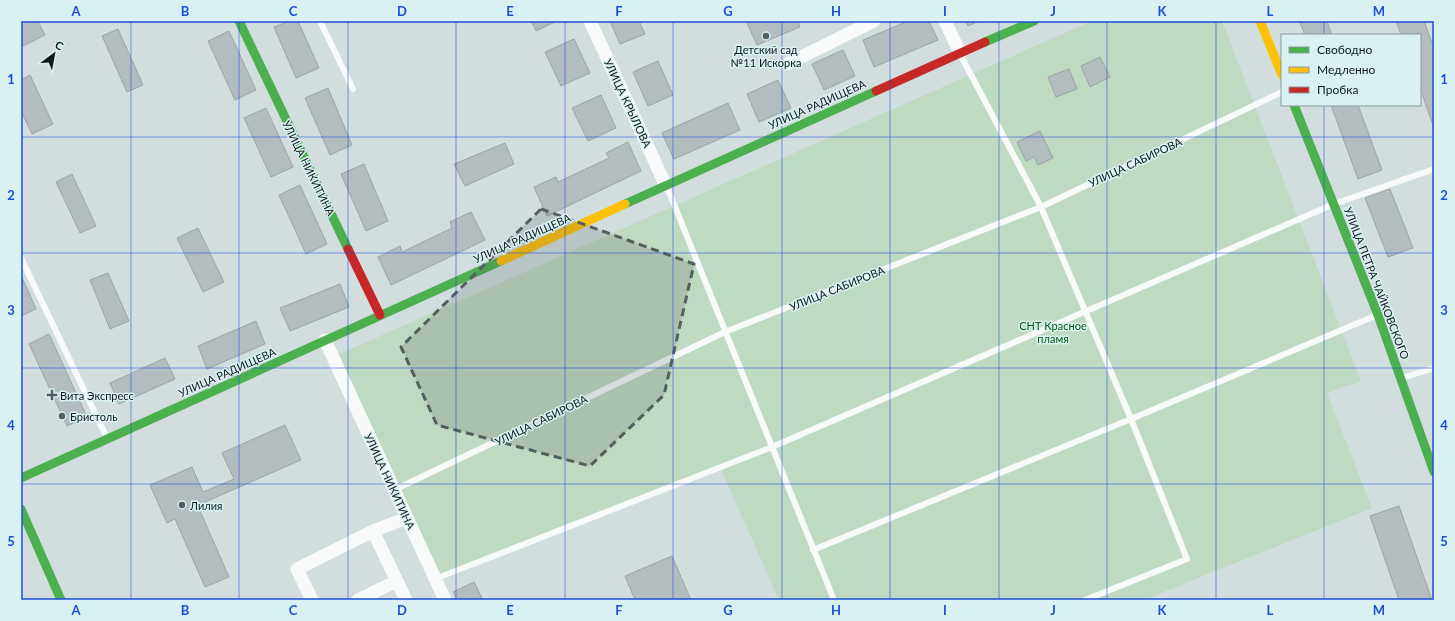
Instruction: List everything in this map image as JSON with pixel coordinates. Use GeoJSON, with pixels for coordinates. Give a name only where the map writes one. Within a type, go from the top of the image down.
{"type":"FeatureCollection","features":[{"type":"Feature","properties":{"kind":"street","name":"УЛИЦА НИКИТИНА"},"geometry":{"type":"LineString","coordinates":[[239,21],[380,315]]}},
{"type":"Feature","properties":{"kind":"street","name":"УЛИЦА КРЫЛОВА"},"geometry":{"type":"LineString","coordinates":[[590,21],[666,186]]}},
{"type":"Feature","properties":{"kind":"street"},"geometry":{"type":"LineString","coordinates":[[789,63],[874,21]]}},
{"type":"Feature","properties":{"kind":"street"},"geometry":{"type":"LineString","coordinates":[[945,21],[960,53]]}},
{"type":"Feature","properties":{"kind":"street","name":"УЛИЦА РАДИЩЕВА"},"geometry":{"type":"LineString","coordinates":[[21,478],[960,53],[1034,21]]}},
{"type":"Feature","properties":{"kind":"street"},"geometry":{"type":"LineString","coordinates":[[1260,21],[1281,72]]}},
{"type":"Feature","properties":{"kind":"street","name":"УЛИЦА ПЕТРА ЧАЙКОВСКОГО"},"geometry":{"type":"LineString","coordinates":[[1294,106],[1378,315],[1434,472]]}},
{"type":"Feature","properties":{"kind":"street","name":"УЛИЦА НИКИТИНА"},"geometry":{"type":"LineString","coordinates":[[325,340],[445,600]]}},
{"type":"Feature","properties":{"kind":"street"},"geometry":{"type":"LineString","coordinates":[[21,509],[61,600]]}},
{"type":"Feature","properties":{"kind":"street"},"geometry":{"type":"LineString","coordinates":[[312,600],[297,569],[373,531],[407,518]]}},
{"type":"Feature","properties":{"kind":"street"},"geometry":{"type":"LineString","coordinates":[[373,531],[406,600]]}},
{"type":"Feature","properties":{"kind":"street"},"geometry":{"type":"LineString","coordinates":[[358,600],[397,581]]}},
{"type":"Feature","properties":{"kind":"lane"},"geometry":{"type":"LineString","coordinates":[[320,21],[353,89]]}},
{"type":"Feature","properties":{"kind":"lane"},"geometry":{"type":"LineString","coordinates":[[960,53],[1041,207],[1131,419],[1187,559],[1086,600]]}},
{"type":"Feature","properties":{"kind":"lane","name":"УЛИЦА САБИРОВА"},"geometry":{"type":"LineString","coordinates":[[394,490],[725,332],[1041,207],[1281,92]]}},
{"type":"Feature","properties":{"kind":"lane"},"geometry":{"type":"LineString","coordinates":[[435,578],[772,447],[1334,204],[1434,168]]}},
{"type":"Feature","properties":{"kind":"lane"},"geometry":{"type":"LineString","coordinates":[[666,186],[834,600]]}},
{"type":"Feature","properties":{"kind":"lane"},"geometry":{"type":"LineString","coordinates":[[21,258],[108,439]]}},
{"type":"Feature","properties":{"kind":"lane"},"geometry":{"type":"LineString","coordinates":[[813,550],[1378,315]]}},
{"type":"Feature","properties":{"kind":"lane"},"geometry":{"type":"LineString","coordinates":[[1401,378],[1434,368]]}},
{"type":"Feature","properties":{"kind":"highlighted area"},"geometry":{"type":"Polygon","coordinates":[[[541,209],[694,264],[664,395],[590,466],[437,425],[401,347],[541,209]]]}},
{"type":"Feature","properties":{"kind":"green space","name":"СНТ Красное пламя"},"geometry":{"type":"Polygon","coordinates":[[[1092,21],[1222,21],[1361,381],[1327,393],[1372,508],[1144,600],[779,600],[719,465],[431,585],[328,359],[1092,21]]]}},
{"type":"Feature","properties":{"kind":"building"},"geometry":{"type":"Polygon","coordinates":[[[25,21],[38,21],[45,35],[21,47],[21,23],[25,21]]]}},
{"type":"Feature","properties":{"kind":"building"},"geometry":{"type":"Polygon","coordinates":[[[289,21],[298,21],[319,68],[296,78],[274,27],[289,21]]]}},
{"type":"Feature","properties":{"kind":"building"},"geometry":{"type":"Polygon","coordinates":[[[531,21],[557,21],[536,31],[531,21]]]}},
{"type":"Feature","properties":{"kind":"building"},"geometry":{"type":"Polygon","coordinates":[[[610,21],[639,21],[645,34],[620,44],[610,21]]]}},
{"type":"Feature","properties":{"kind":"building","name":"Детский сад №11 Искорка"},"geometry":{"type":"Polygon","coordinates":[[[752,21],[798,21],[800,27],[757,45],[747,23],[752,21]]]}},
{"type":"Feature","properties":{"kind":"building"},"geometry":{"type":"Polygon","coordinates":[[[908,21],[929,21],[938,40],[874,67],[863,40],[908,21]]]}},
{"type":"Feature","properties":{"kind":"building"},"geometry":{"type":"Polygon","coordinates":[[[966,21],[979,21],[968,26],[966,21]]]}},
{"type":"Feature","properties":{"kind":"building"},"geometry":{"type":"Polygon","coordinates":[[[1306,21],[1327,21],[1332,34],[1305,34],[1300,23],[1306,21]]]}},
{"type":"Feature","properties":{"kind":"building"},"geometry":{"type":"Polygon","coordinates":[[[1396,21],[1424,21],[1434,48],[1434,128],[1421,91],[1421,34],[1401,34],[1396,21]]]}},
{"type":"Feature","properties":{"kind":"building"},"geometry":{"type":"Polygon","coordinates":[[[118,29],[143,85],[127,92],[102,36],[118,29]]]}},
{"type":"Feature","properties":{"kind":"building"},"geometry":{"type":"Polygon","coordinates":[[[229,31],[256,90],[235,100],[208,41],[229,31]]]}},
{"type":"Feature","properties":{"kind":"building"},"geometry":{"type":"Polygon","coordinates":[[[574,39],[590,73],[561,86],[545,52],[574,39]]]}},
{"type":"Feature","properties":{"kind":"building"},"geometry":{"type":"Polygon","coordinates":[[[843,50],[855,76],[824,90],[812,64],[843,50]]]}},
{"type":"Feature","properties":{"kind":"building"},"geometry":{"type":"Polygon","coordinates":[[[1100,57],[1110,77],[1090,87],[1081,66],[1100,57]]]}},
{"type":"Feature","properties":{"kind":"building"},"geometry":{"type":"Polygon","coordinates":[[[658,61],[673,95],[648,106],[633,72],[658,61]]]}},
{"type":"Feature","properties":{"kind":"building"},"geometry":{"type":"Polygon","coordinates":[[[1069,69],[1077,89],[1056,97],[1048,77],[1069,69]]]}},
{"type":"Feature","properties":{"kind":"building"},"geometry":{"type":"Polygon","coordinates":[[[30,75],[53,124],[32,134],[21,111],[21,80],[30,75]]]}},
{"type":"Feature","properties":{"kind":"building"},"geometry":{"type":"Polygon","coordinates":[[[778,80],[791,108],[759,122],[747,94],[778,80]]]}},
{"type":"Feature","properties":{"kind":"building"},"geometry":{"type":"Polygon","coordinates":[[[328,88],[352,145],[330,155],[305,98],[328,88]]]}},
{"type":"Feature","properties":{"kind":"building"},"geometry":{"type":"Polygon","coordinates":[[[601,95],[616,128],[588,141],[572,108],[601,95]]]}},
{"type":"Feature","properties":{"kind":"building"},"geometry":{"type":"Polygon","coordinates":[[[728,103],[740,130],[674,159],[662,133],[728,103]]]}},
{"type":"Feature","properties":{"kind":"building"},"geometry":{"type":"Polygon","coordinates":[[[1331,106],[1358,106],[1382,170],[1358,179],[1331,106]]]}},
{"type":"Feature","properties":{"kind":"building"},"geometry":{"type":"Polygon","coordinates":[[[266,108],[293,167],[271,177],[244,118],[266,108]]]}},
{"type":"Feature","properties":{"kind":"building"},"geometry":{"type":"Polygon","coordinates":[[[1040,131],[1053,158],[1038,165],[1034,157],[1026,161],[1017,142],[1040,131]]]}},
{"type":"Feature","properties":{"kind":"building"},"geometry":{"type":"Polygon","coordinates":[[[628,142],[641,171],[547,216],[534,187],[556,177],[558,182],[609,158],[606,153],[628,142]]]}},
{"type":"Feature","properties":{"kind":"building"},"geometry":{"type":"Polygon","coordinates":[[[505,143],[514,164],[465,186],[454,164],[505,143]]]}},
{"type":"Feature","properties":{"kind":"building"},"geometry":{"type":"Polygon","coordinates":[[[364,164],[388,221],[366,231],[341,174],[364,164]]]}},
{"type":"Feature","properties":{"kind":"building"},"geometry":{"type":"Polygon","coordinates":[[[72,174],[96,226],[80,233],[56,182],[72,174]]]}},
{"type":"Feature","properties":{"kind":"building"},"geometry":{"type":"Polygon","coordinates":[[[300,185],[327,244],[306,254],[279,195],[300,185]]]}},
{"type":"Feature","properties":{"kind":"building"},"geometry":{"type":"Polygon","coordinates":[[[1390,189],[1413,248],[1388,257],[1365,198],[1390,189]]]}},
{"type":"Feature","properties":{"kind":"building"},"geometry":{"type":"Polygon","coordinates":[[[471,212],[485,240],[391,285],[378,257],[400,246],[402,252],[452,228],[450,222],[471,212]]]}},
{"type":"Feature","properties":{"kind":"building"},"geometry":{"type":"Polygon","coordinates":[[[198,228],[224,282],[203,292],[177,238],[198,228]]]}},
{"type":"Feature","properties":{"kind":"building"},"geometry":{"type":"Polygon","coordinates":[[[108,273],[129,321],[110,329],[90,280],[108,273]]]}},
{"type":"Feature","properties":{"kind":"building"},"geometry":{"type":"Polygon","coordinates":[[[21,275],[36,309],[21,316],[21,275]]]}},
{"type":"Feature","properties":{"kind":"building"},"geometry":{"type":"Polygon","coordinates":[[[340,284],[349,307],[290,331],[280,308],[340,284]]]}},
{"type":"Feature","properties":{"kind":"building"},"geometry":{"type":"Polygon","coordinates":[[[256,321],[265,344],[207,369],[198,346],[256,321]]]}},
{"type":"Feature","properties":{"kind":"building"},"geometry":{"type":"Polygon","coordinates":[[[49,334],[87,417],[67,426],[29,344],[49,334]]]}},
{"type":"Feature","properties":{"kind":"building"},"geometry":{"type":"Polygon","coordinates":[[[165,358],[175,379],[119,404],[110,383],[165,358]]]}},
{"type":"Feature","properties":{"kind":"building","name":"Лилия"},"geometry":{"type":"Polygon","coordinates":[[[285,425],[301,460],[205,502],[208,508],[200,511],[229,577],[205,587],[175,519],[167,523],[150,485],[192,467],[203,492],[234,479],[222,453],[285,425]]]}},
{"type":"Feature","properties":{"kind":"building"},"geometry":{"type":"Polygon","coordinates":[[[1399,506],[1432,600],[1399,600],[1370,516],[1399,506]]]}},
{"type":"Feature","properties":{"kind":"building"},"geometry":{"type":"Polygon","coordinates":[[[672,556],[691,600],[635,600],[625,576],[672,556]]]}},
{"type":"Feature","properties":{"kind":"building"},"geometry":{"type":"Polygon","coordinates":[[[474,582],[483,600],[457,600],[453,592],[474,582]]]}},
{"type":"Feature","properties":{"kind":"traffic: fast"},"geometry":{"type":"LineString","coordinates":[[239,21],[348,249]]}},
{"type":"Feature","properties":{"kind":"traffic: fast"},"geometry":{"type":"LineString","coordinates":[[985,42],[1034,21]]}},
{"type":"Feature","properties":{"kind":"traffic: fast"},"geometry":{"type":"LineString","coordinates":[[625,204],[876,91]]}},
{"type":"Feature","properties":{"kind":"traffic: fast"},"geometry":{"type":"LineString","coordinates":[[1294,106],[1378,315],[1434,472]]}},
{"type":"Feature","properties":{"kind":"traffic: fast"},"geometry":{"type":"LineString","coordinates":[[21,478],[501,261]]}},
{"type":"Feature","properties":{"kind":"traffic: fast"},"geometry":{"type":"LineString","coordinates":[[21,509],[61,600]]}},
{"type":"Feature","properties":{"kind":"traffic: slow"},"geometry":{"type":"LineString","coordinates":[[1260,21],[1281,73]]}},
{"type":"Feature","properties":{"kind":"traffic: slow"},"geometry":{"type":"LineString","coordinates":[[501,261],[625,204]]}},
{"type":"Feature","properties":{"kind":"traffic: jam"},"geometry":{"type":"LineString","coordinates":[[876,91],[985,42]]}},
{"type":"Feature","properties":{"kind":"traffic: jam"},"geometry":{"type":"LineString","coordinates":[[348,249],[380,315]]}},
{"type":"Feature","properties":{"kind":"place","name":"Детский сад №11 Искорка"},"geometry":{"type":"Point","coordinates":[766,36]}},
{"type":"Feature","properties":{"kind":"place","name":"Вита Экспресс"},"geometry":{"type":"Point","coordinates":[52,395]}},
{"type":"Feature","properties":{"kind":"place","name":"Бристоль"},"geometry":{"type":"Point","coordinates":[62,416]}},
{"type":"Feature","properties":{"kind":"place","name":"Лилия"},"geometry":{"type":"Point","coordinates":[182,505]}}]}
